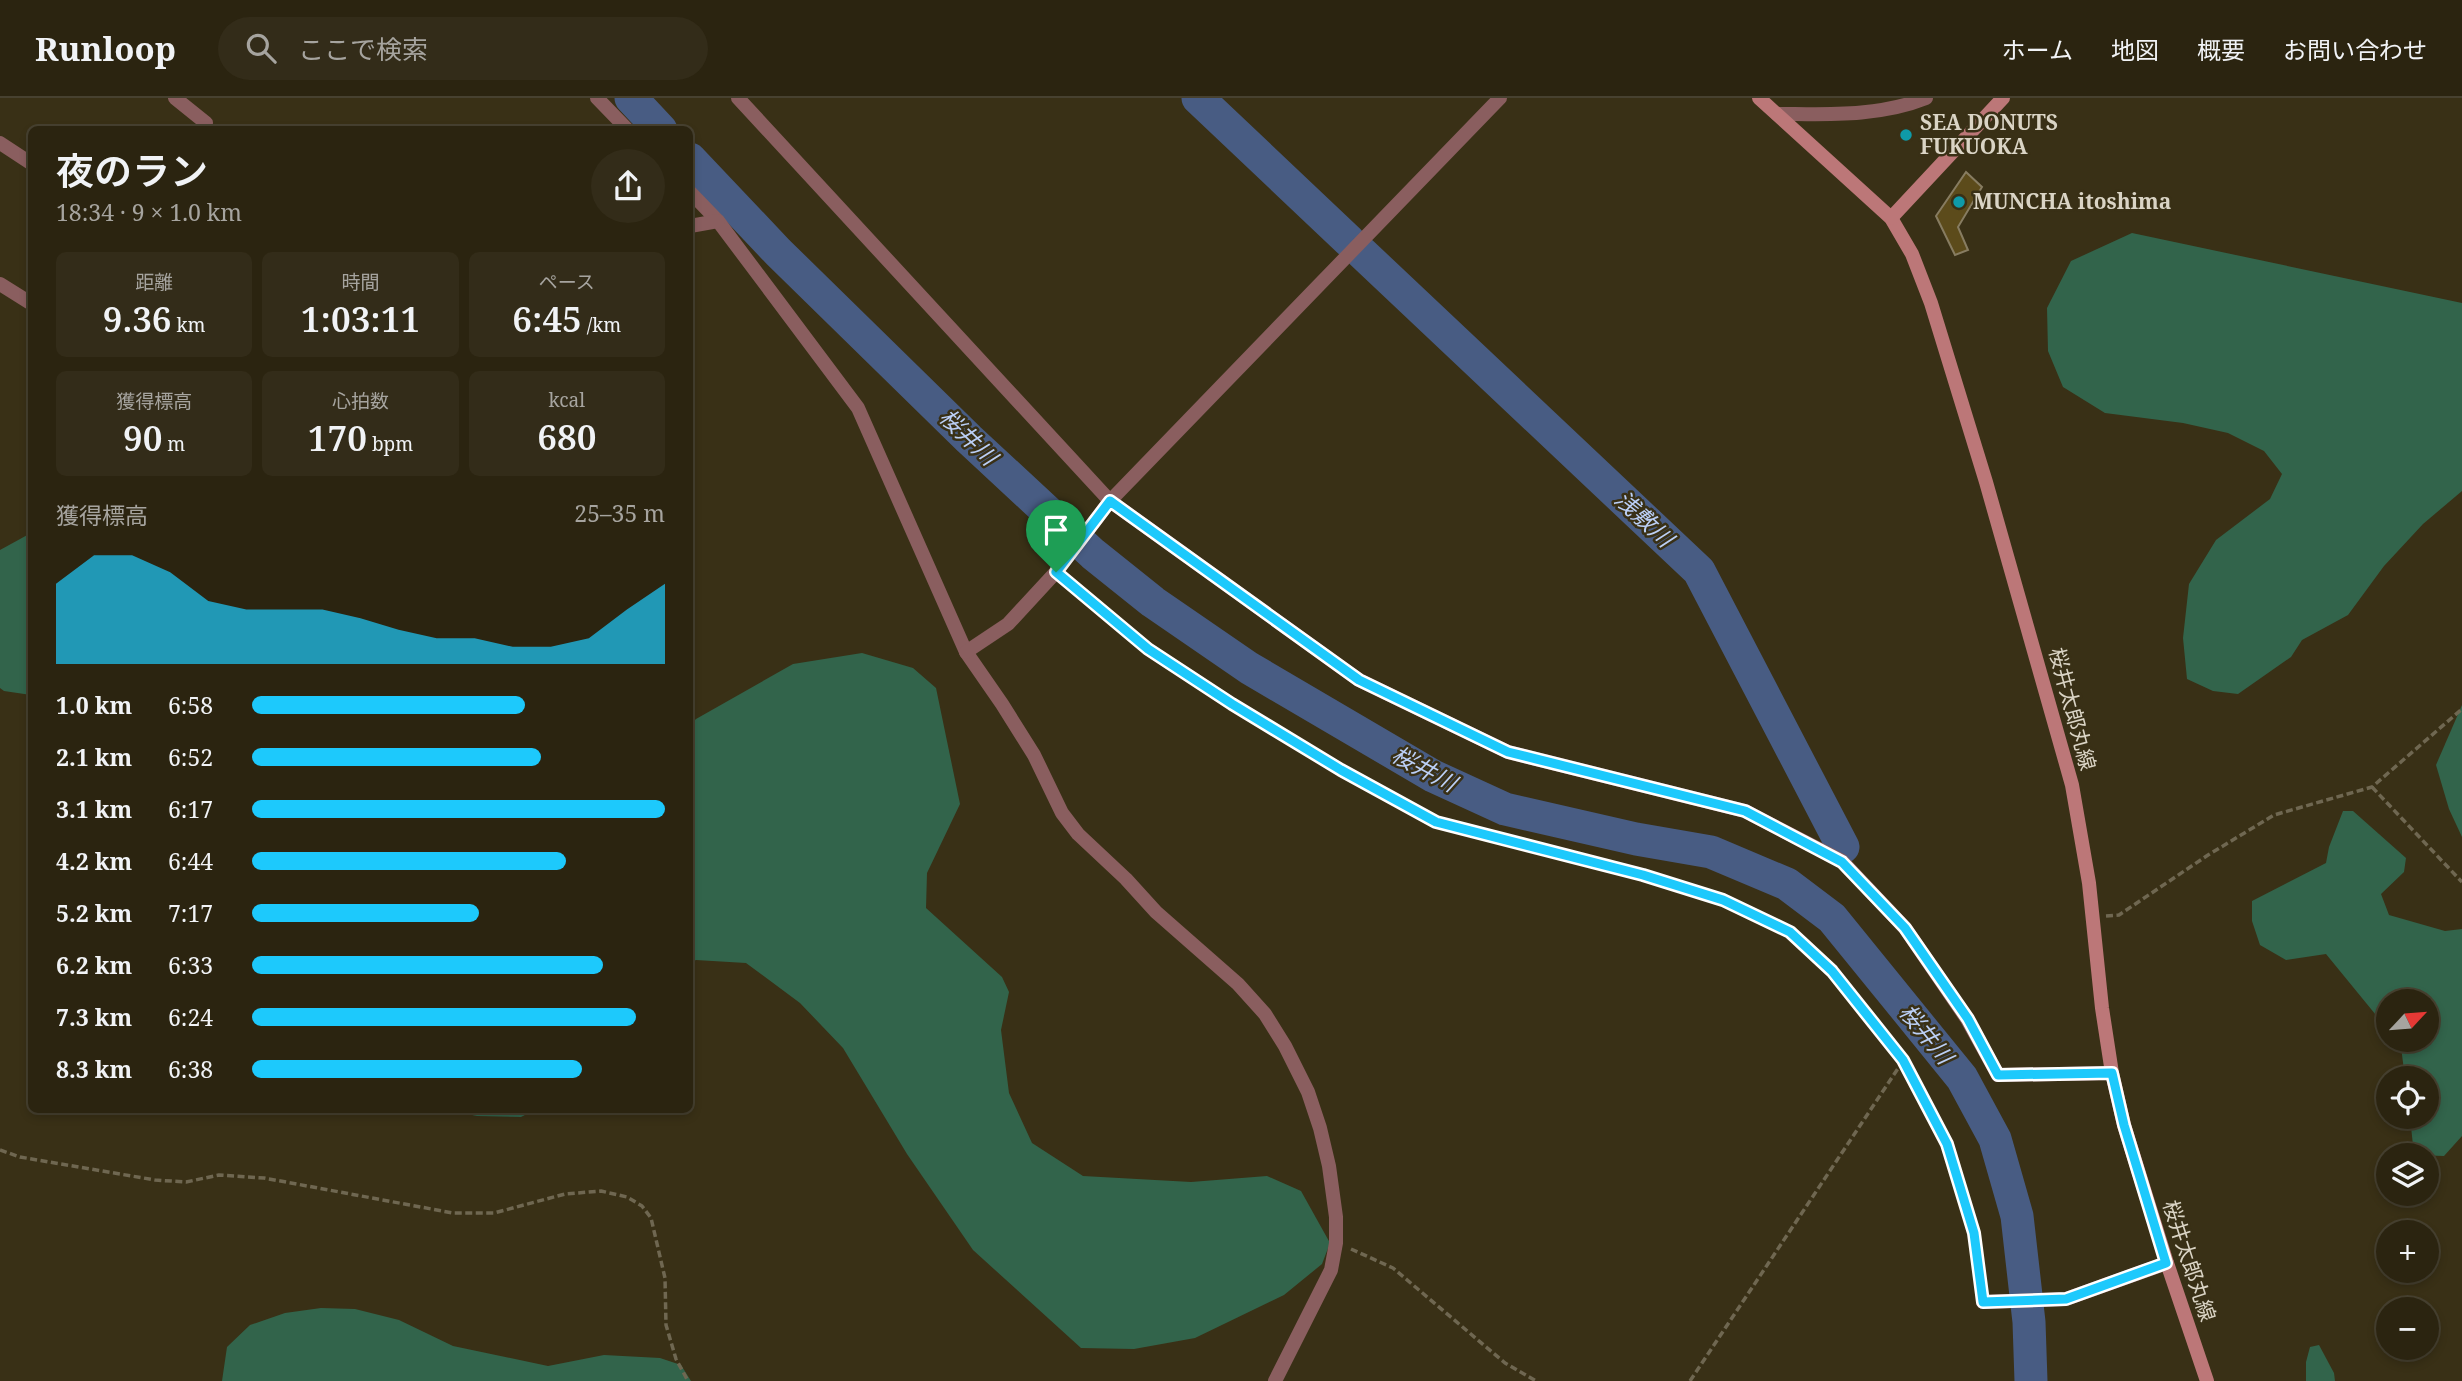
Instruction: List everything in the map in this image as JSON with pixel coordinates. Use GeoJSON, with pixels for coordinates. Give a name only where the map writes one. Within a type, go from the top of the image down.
{"type":"FeatureCollection","features":[{"type":"Feature","properties":{"kind":"main road","name":"桜井太郎丸線"},"geometry":{"type":"LineString","coordinates":[[1759,98],[1891,218],[1912,254],[1949,358],[2046,688],[2071,785],[2094,918],[2102,1008],[2112,1073],[2124,1125],[2166,1263],[2207,1381]]}},
{"type":"Feature","properties":{"kind":"main road"},"geometry":{"type":"LineString","coordinates":[[1891,218],[2003,98]]}},
{"type":"Feature","properties":{"kind":"street"},"geometry":{"type":"LineString","coordinates":[[175,98],[206,123],[203,126]]}},
{"type":"Feature","properties":{"kind":"street"},"geometry":{"type":"LineString","coordinates":[[597,98],[624,126]]}},
{"type":"Feature","properties":{"kind":"street"},"geometry":{"type":"LineString","coordinates":[[738,98],[1110,501],[1359,680],[1508,752],[1745,811],[1842,862],[1905,928],[1968,1019],[1998,1075],[2112,1073]]}},
{"type":"Feature","properties":{"kind":"street"},"geometry":{"type":"LineString","coordinates":[[966,652],[1008,624],[1056,572],[1110,501],[1500,98]]}},
{"type":"Feature","properties":{"kind":"street"},"geometry":{"type":"LineString","coordinates":[[1777,114],[1859,113],[1926,98]]}},
{"type":"Feature","properties":{"kind":"street"},"geometry":{"type":"LineString","coordinates":[[0,143],[28,161]]}},
{"type":"Feature","properties":{"kind":"street"},"geometry":{"type":"LineString","coordinates":[[693,195],[718,221],[858,408],[966,652],[1034,755],[1062,813],[1078,834],[1126,879],[1156,912],[1238,985],[1265,1014],[1308,1092],[1320,1128],[1332,1191],[1336,1243],[1331,1270],[1275,1381]]}},
{"type":"Feature","properties":{"kind":"street"},"geometry":{"type":"LineString","coordinates":[[693,225],[718,221]]}},
{"type":"Feature","properties":{"kind":"street"},"geometry":{"type":"LineString","coordinates":[[0,284],[28,302]]}},
{"type":"Feature","properties":{"kind":"street"},"geometry":{"type":"LineString","coordinates":[[1983,1302],[2066,1299],[2166,1263]]}},
{"type":"Feature","properties":{"kind":"path"},"geometry":{"type":"LineString","coordinates":[[1056,572],[1148,649],[1169,663],[1341,770],[1436,822],[1643,875],[1723,900],[1790,932],[1832,971],[1903,1060],[1947,1144],[1974,1233],[1983,1302]]}},
{"type":"Feature","properties":{"kind":"path"},"geometry":{"type":"LineString","coordinates":[[2094,918],[2119,915],[2208,855],[2274,815],[2372,787],[2462,709]]}},
{"type":"Feature","properties":{"kind":"path"},"geometry":{"type":"LineString","coordinates":[[2372,787],[2462,881]]}},
{"type":"Feature","properties":{"kind":"path"},"geometry":{"type":"LineString","coordinates":[[1690,1381],[1903,1060]]}},
{"type":"Feature","properties":{"kind":"path"},"geometry":{"type":"LineString","coordinates":[[0,1150],[20,1157],[155,1180],[186,1182],[219,1175],[264,1178],[453,1213],[494,1213],[565,1194],[601,1191],[627,1197],[642,1206],[653,1227],[665,1278],[666,1325],[676,1359],[688,1381]]}},
{"type":"Feature","properties":{"kind":"path"},"geometry":{"type":"LineString","coordinates":[[1336,1243],[1392,1268],[1505,1363],[1536,1381]]}},
{"type":"Feature","properties":{"kind":"green space"},"geometry":{"type":"Polygon","coordinates":[[[2132,233],[2462,303],[2462,491],[2423,524],[2384,566],[2348,615],[2302,640],[2291,657],[2238,694],[2213,691],[2187,679],[2183,638],[2189,584],[2216,540],[2270,499],[2282,474],[2264,451],[2228,433],[2183,423],[2105,413],[2063,387],[2048,351],[2047,308],[2071,261],[2132,233]]]}},
{"type":"Feature","properties":{"kind":"green space"},"geometry":{"type":"Polygon","coordinates":[[[28,535],[28,695],[0,688],[0,550],[28,535]]]}},
{"type":"Feature","properties":{"kind":"green space"},"geometry":{"type":"Polygon","coordinates":[[[862,653],[913,668],[936,688],[960,804],[927,873],[926,908],[1002,977],[1009,992],[1001,1030],[1009,1093],[1032,1143],[1083,1176],[1191,1182],[1267,1176],[1301,1191],[1330,1243],[1322,1264],[1284,1295],[1195,1338],[1134,1349],[1081,1348],[973,1250],[907,1154],[843,1048],[800,1003],[746,963],[693,962],[693,722],[793,664],[862,653]]]}},
{"type":"Feature","properties":{"kind":"green space"},"geometry":{"type":"Polygon","coordinates":[[[2462,705],[2462,837],[2449,809],[2436,765],[2462,705]]]}},
{"type":"Feature","properties":{"kind":"green space"},"geometry":{"type":"Polygon","coordinates":[[[2343,811],[2353,811],[2406,858],[2404,872],[2381,894],[2389,915],[2445,931],[2462,929],[2462,1136],[2444,1156],[2439,1156],[2439,1143],[2413,1143],[2411,1129],[2439,1129],[2439,1066],[2403,1066],[2402,1052],[2440,1052],[2440,989],[2376,989],[2376,1015],[2326,954],[2286,960],[2260,945],[2252,921],[2252,901],[2326,863],[2329,847],[2343,811]]]}},
{"type":"Feature","properties":{"kind":"green space"},"geometry":{"type":"Polygon","coordinates":[[[462,1113],[529,1113],[521,1117],[462,1113]]]}},
{"type":"Feature","properties":{"kind":"green space"},"geometry":{"type":"Polygon","coordinates":[[[321,1308],[355,1309],[399,1320],[453,1346],[548,1366],[604,1355],[660,1358],[681,1365],[691,1381],[222,1381],[227,1347],[250,1325],[285,1313],[321,1308]]]}},
{"type":"Feature","properties":{"kind":"green space"},"geometry":{"type":"Polygon","coordinates":[[[2319,1345],[2334,1373],[2335,1381],[2306,1381],[2306,1362],[2310,1347],[2319,1345]]]}},
{"type":"Feature","properties":{"kind":"building","name":"MUNCHA itoshima"},"geometry":{"type":"Polygon","coordinates":[[[1966,172],[1982,187],[1958,227],[1968,250],[1955,255],[1936,216],[1966,172]]]}},
{"type":"Feature","properties":{"kind":"waterway","name":"桜井川"},"geometry":{"type":"LineString","coordinates":[[631,98],[657,126]]}},
{"type":"Feature","properties":{"kind":"waterway","name":"浅敷川"},"geometry":{"type":"LineString","coordinates":[[1198,98],[1349,241]]}},
{"type":"Feature","properties":{"kind":"waterway","name":"桜井川"},"geometry":{"type":"LineString","coordinates":[[693,162],[778,252],[969,439],[1093,554],[1153,602],[1249,668],[1433,776],[1505,809],[1636,839],[1711,852],[1787,884],[1832,918],[1962,1078],[1995,1139],[2017,1216],[2029,1322],[2031,1381]]}},
{"type":"Feature","properties":{"kind":"waterway","name":"浅敷川"},"geometry":{"type":"LineString","coordinates":[[1362,253],[1699,571],[1843,847]]}},
{"type":"Feature","properties":{"kind":"place","name":"SEA DONUTS FUKUOKA"},"geometry":{"type":"Point","coordinates":[1906,135]}},
{"type":"Feature","properties":{"kind":"place","name":"MUNCHA itoshima"},"geometry":{"type":"Point","coordinates":[1959,202]}},
{"type":"Feature","properties":{"kind":"route"},"geometry":{"type":"LineString","coordinates":[[1110,501],[1359,680],[1508,752],[1745,811],[1842,862],[1905,928],[1968,1019],[1998,1075],[2112,1073],[2124,1125],[2166,1263],[2066,1299],[1983,1302],[1974,1233],[1947,1144],[1903,1060],[1832,971],[1790,932],[1723,900],[1643,875],[1436,822],[1341,770],[1148,649],[1056,572],[1110,501]]}}]}
